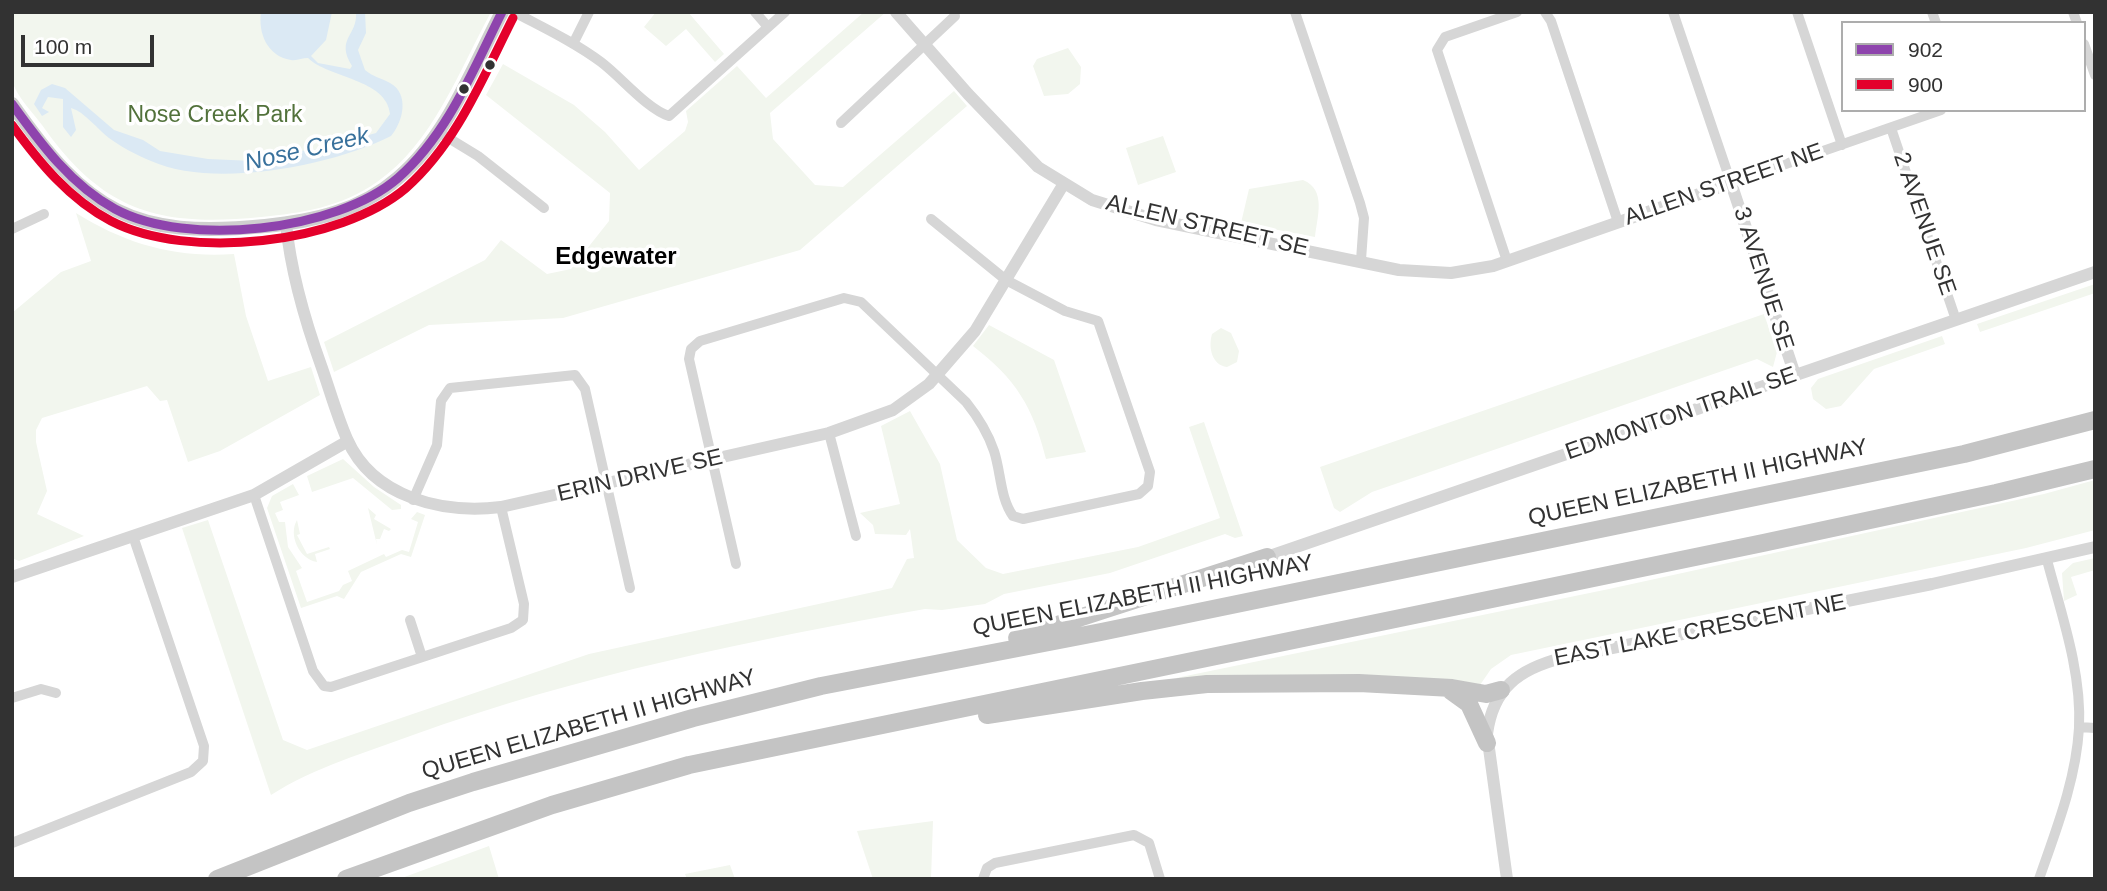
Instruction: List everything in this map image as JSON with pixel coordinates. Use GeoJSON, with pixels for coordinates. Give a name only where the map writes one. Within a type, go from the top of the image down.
{"type":"FeatureCollection","features":[{"type":"Feature","properties":{"kind":"highway","name":"QUEEN ELIZABETH II HIGHWAY"},"geometry":{"type":"LineString","coordinates":[[217,879],[410,803],[554,757],[795,692],[945,660],[1101,632],[1964,454],[2095,420]]}},
{"type":"Feature","properties":{"kind":"highway"},"geometry":{"type":"LineString","coordinates":[[346,879],[552,805],[689,765],[1763,543],[1996,493],[2095,468]]}},
{"type":"Feature","properties":{"kind":"highway"},"geometry":{"type":"LineString","coordinates":[[945,660],[1267,557]]}},
{"type":"Feature","properties":{"kind":"highway"},"geometry":{"type":"LineString","coordinates":[[921,717],[976,717],[1142,691],[1207,684],[1311,682],[1427,686],[1486,694],[1501,690]]}},
{"type":"Feature","properties":{"kind":"highway"},"geometry":{"type":"LineString","coordinates":[[1427,686],[1448,690],[1463,698],[1472,709],[1488,743]]}},
{"type":"Feature","properties":{"kind":"highway"},"geometry":{"type":"LineString","coordinates":[[205,879],[250,865]]}},
{"type":"Feature","properties":{"kind":"main road"},"geometry":{"type":"LineString","coordinates":[[12,104],[61,170],[81,187],[124,213],[173,229],[203,231],[286,224],[325,217],[378,193],[416,160],[437,131],[502,12]]}},
{"type":"Feature","properties":{"kind":"street"},"geometry":{"type":"LineString","coordinates":[[514,12],[574,43],[627,82],[659,113],[673,120],[785,12]]}},
{"type":"Feature","properties":{"kind":"street"},"geometry":{"type":"LineString","coordinates":[[574,43],[589,12]]}},
{"type":"Feature","properties":{"kind":"street"},"geometry":{"type":"LineString","coordinates":[[755,12],[768,27]]}},
{"type":"Feature","properties":{"kind":"street","name":"ALLEN STREET SE"},"geometry":{"type":"LineString","coordinates":[[896,12],[1017,148],[1063,185],[1092,200],[1156,220],[1424,274],[1474,271],[1507,261]]}},
{"type":"Feature","properties":{"kind":"street"},"geometry":{"type":"LineString","coordinates":[[1296,12],[1364,218],[1361,260]]}},
{"type":"Feature","properties":{"kind":"street"},"geometry":{"type":"LineString","coordinates":[[1507,261],[1437,50],[1445,37],[1517,12]]}},
{"type":"Feature","properties":{"kind":"street"},"geometry":{"type":"LineString","coordinates":[[1545,12],[1551,21],[1618,222]]}},
{"type":"Feature","properties":{"kind":"street"},"geometry":{"type":"LineString","coordinates":[[1673,12],[1731,183]]}},
{"type":"Feature","properties":{"kind":"street"},"geometry":{"type":"LineString","coordinates":[[1797,12],[1842,145]]}},
{"type":"Feature","properties":{"kind":"street"},"geometry":{"type":"LineString","coordinates":[[841,123],[955,16]]}},
{"type":"Feature","properties":{"kind":"street"},"geometry":{"type":"LineString","coordinates":[[2089,59],[2095,75]]}},
{"type":"Feature","properties":{"kind":"street","name":"ALLEN STREET NE"},"geometry":{"type":"LineString","coordinates":[[1507,261],[1935,112]]}},
{"type":"Feature","properties":{"kind":"street","name":"2 AVENUE SE"},"geometry":{"type":"LineString","coordinates":[[1891,128],[1956,320]]}},
{"type":"Feature","properties":{"kind":"street"},"geometry":{"type":"LineString","coordinates":[[437,131],[478,156],[544,208]]}},
{"type":"Feature","properties":{"kind":"street","name":"3 AVENUE SE"},"geometry":{"type":"LineString","coordinates":[[1731,183],[1795,375]]}},
{"type":"Feature","properties":{"kind":"street","name":"ERIN DRIVE SE"},"geometry":{"type":"LineString","coordinates":[[286,224],[299,300],[348,441],[382,480],[413,500],[442,508],[469,511],[501,507],[829,433],[893,410],[939,375],[975,331],[1063,185]]}},
{"type":"Feature","properties":{"kind":"street"},"geometry":{"type":"LineString","coordinates":[[12,229],[44,214]]}},
{"type":"Feature","properties":{"kind":"street"},"geometry":{"type":"LineString","coordinates":[[736,564],[689,359],[691,349],[700,341],[851,298],[861,302],[966,402],[986,434],[1013,516],[1023,519],[1144,491],[1150,472],[1101,326],[1091,317],[1065,311],[1006,281],[931,219]]}},
{"type":"Feature","properties":{"kind":"street","name":"EDMONTON TRAIL SE"},"geometry":{"type":"LineString","coordinates":[[1267,557],[2095,272]]}},
{"type":"Feature","properties":{"kind":"street"},"geometry":{"type":"LineString","coordinates":[[413,500],[436,445],[441,401],[450,388],[512,383],[559,374],[575,375],[585,389],[630,587]]}},
{"type":"Feature","properties":{"kind":"street"},"geometry":{"type":"LineString","coordinates":[[829,433],[856,536]]}},
{"type":"Feature","properties":{"kind":"street"},"geometry":{"type":"LineString","coordinates":[[12,577],[254,495],[348,441]]}},
{"type":"Feature","properties":{"kind":"street"},"geometry":{"type":"LineString","coordinates":[[254,495],[313,671],[324,686],[340,686],[511,628],[523,620],[524,604],[501,507]]}},
{"type":"Feature","properties":{"kind":"street"},"geometry":{"type":"LineString","coordinates":[[12,843],[191,772],[203,761],[204,746],[133,536]]}},
{"type":"Feature","properties":{"kind":"street","name":"EAST LAKE CRESCENT NE"},"geometry":{"type":"LineString","coordinates":[[1501,690],[1528,668],[1562,658],[2047,560],[2095,547]]}},
{"type":"Feature","properties":{"kind":"street"},"geometry":{"type":"LineString","coordinates":[[2039,879],[2065,802],[2079,727],[2074,674],[2047,560]]}},
{"type":"Feature","properties":{"kind":"street"},"geometry":{"type":"LineString","coordinates":[[410,620],[422,657]]}},
{"type":"Feature","properties":{"kind":"street"},"geometry":{"type":"LineString","coordinates":[[12,698],[41,689],[56,693]]}},
{"type":"Feature","properties":{"kind":"street"},"geometry":{"type":"LineString","coordinates":[[1501,690],[1490,716],[1488,743],[1507,879]]}},
{"type":"Feature","properties":{"kind":"street"},"geometry":{"type":"LineString","coordinates":[[2079,727],[2095,728]]}},
{"type":"Feature","properties":{"kind":"street"},"geometry":{"type":"LineString","coordinates":[[982,879],[987,868],[995,863],[1134,835],[1149,843],[1160,879]]}},
{"type":"Feature","properties":{"kind":"green space","name":"Nose Creek Park"},"geometry":{"type":"Polygon","coordinates":[[[12,12],[491,12],[429,127],[397,166],[377,182],[336,203],[307,211],[225,219],[192,219],[163,215],[136,207],[111,195],[65,154],[14,86],[10,61],[12,12]]]}},
{"type":"Feature","properties":{"kind":"green space"},"geometry":{"type":"Polygon","coordinates":[[[656,12],[688,12],[724,54],[715,62],[686,29],[666,46],[644,27],[656,12]]]}},
{"type":"Feature","properties":{"kind":"green space"},"geometry":{"type":"Polygon","coordinates":[[[864,12],[886,12],[770,113],[773,139],[815,185],[843,187],[954,91],[967,106],[800,250],[563,318],[429,325],[334,372],[324,342],[485,260],[501,240],[547,274],[571,269],[609,221],[610,193],[486,95],[503,64],[574,105],[605,132],[639,170],[685,131],[688,122],[686,111],[737,66],[766,98],[864,12]]]}},
{"type":"Feature","properties":{"kind":"green space"},"geometry":{"type":"Polygon","coordinates":[[[1068,48],[1081,67],[1080,84],[1068,94],[1044,96],[1033,66],[1037,59],[1068,48]]]}},
{"type":"Feature","properties":{"kind":"green space"},"geometry":{"type":"Polygon","coordinates":[[[1163,136],[1176,172],[1138,185],[1126,148],[1163,136]]]}},
{"type":"Feature","properties":{"kind":"green space"},"geometry":{"type":"Polygon","coordinates":[[[1303,180],[1310,184],[1318,197],[1315,237],[1241,223],[1249,189],[1303,180]]]}},
{"type":"Feature","properties":{"kind":"green space"},"geometry":{"type":"Polygon","coordinates":[[[76,213],[113,233],[151,247],[191,254],[234,254],[246,316],[268,381],[311,367],[320,395],[220,451],[188,462],[167,400],[160,401],[147,386],[42,418],[36,430],[36,442],[47,491],[37,514],[84,536],[19,561],[12,558],[12,313],[61,272],[91,261],[76,213]]]}},
{"type":"Feature","properties":{"kind":"green space"},"geometry":{"type":"Polygon","coordinates":[[[2095,284],[2095,293],[1980,332],[1977,324],[2095,284]]]}},
{"type":"Feature","properties":{"kind":"green space"},"geometry":{"type":"Polygon","coordinates":[[[1764,314],[1777,352],[1773,367],[1757,359],[1372,492],[1340,512],[1334,508],[1320,467],[1764,314]]]}},
{"type":"Feature","properties":{"kind":"green space"},"geometry":{"type":"Polygon","coordinates":[[[989,325],[1054,360],[1086,452],[1046,459],[1035,424],[1021,395],[1001,370],[973,346],[989,325]]]}},
{"type":"Feature","properties":{"kind":"green space"},"geometry":{"type":"Polygon","coordinates":[[[1221,328],[1231,333],[1239,351],[1237,362],[1227,367],[1218,363],[1211,350],[1212,334],[1221,328]]]}},
{"type":"Feature","properties":{"kind":"green space"},"geometry":{"type":"Polygon","coordinates":[[[1942,336],[1945,344],[1874,369],[1841,406],[1826,409],[1813,399],[1811,388],[1818,379],[1942,336]]]}},
{"type":"Feature","properties":{"kind":"green space"},"geometry":{"type":"Polygon","coordinates":[[[910,411],[940,464],[957,540],[986,568],[1003,574],[1138,547],[1220,518],[1189,427],[1204,422],[1243,536],[1235,538],[1225,534],[1110,573],[1004,594],[985,604],[942,610],[925,609],[860,621],[602,677],[539,694],[413,735],[323,768],[271,795],[182,528],[208,520],[283,740],[307,750],[589,654],[892,588],[907,559],[914,558],[910,529],[906,535],[875,534],[873,525],[860,513],[900,504],[881,426],[910,411]]]}},
{"type":"Feature","properties":{"kind":"green space"},"geometry":{"type":"Polygon","coordinates":[[[343,459],[374,487],[401,505],[401,509],[392,510],[353,478],[312,492],[307,476],[343,459]]]}},
{"type":"Feature","properties":{"kind":"green space"},"geometry":{"type":"Polygon","coordinates":[[[2095,480],[2095,530],[2026,548],[1511,655],[1491,669],[1480,685],[1298,675],[1176,678],[1609,589],[2044,494],[2095,480]]]}},
{"type":"Feature","properties":{"kind":"green space"},"geometry":{"type":"Polygon","coordinates":[[[293,484],[299,495],[280,502],[283,510],[275,513],[279,522],[285,522],[288,547],[302,568],[296,571],[307,602],[339,591],[343,585],[352,581],[348,571],[384,554],[386,557],[402,550],[409,552],[418,522],[411,519],[417,512],[425,515],[411,557],[401,554],[361,572],[344,599],[337,596],[301,608],[267,508],[272,496],[293,484]]]}},
{"type":"Feature","properties":{"kind":"green space"},"geometry":{"type":"Polygon","coordinates":[[[368,508],[376,515],[374,519],[391,529],[384,529],[380,539],[376,539],[377,545],[368,508]]]}},
{"type":"Feature","properties":{"kind":"green space"},"geometry":{"type":"Polygon","coordinates":[[[297,520],[300,534],[297,535],[307,554],[329,547],[330,549],[315,554],[317,562],[305,556],[297,546],[294,532],[297,520]]]}},
{"type":"Feature","properties":{"kind":"green space"},"geometry":{"type":"Polygon","coordinates":[[[2095,558],[2095,570],[2071,577],[2077,595],[2064,601],[2062,573],[2073,563],[2095,558]]]}},
{"type":"Feature","properties":{"kind":"green space"},"geometry":{"type":"Polygon","coordinates":[[[933,821],[931,879],[873,879],[857,831],[933,821]]]}},
{"type":"Feature","properties":{"kind":"green space"},"geometry":{"type":"Polygon","coordinates":[[[489,846],[499,879],[399,879],[489,846]]]}},
{"type":"Feature","properties":{"kind":"green space"},"geometry":{"type":"Polygon","coordinates":[[[730,865],[735,879],[687,879],[685,874],[730,865]]]}},
{"type":"Feature","properties":{"kind":"shaded area"},"geometry":{"type":"Polygon","coordinates":[[[261,12],[332,12],[326,40],[311,56],[318,63],[350,69],[352,66],[347,57],[346,43],[354,27],[356,12],[365,12],[366,33],[358,50],[365,70],[396,88],[402,101],[399,123],[391,136],[366,147],[305,164],[239,173],[206,173],[177,169],[140,156],[124,148],[71,108],[76,130],[71,137],[63,127],[63,99],[48,97],[42,108],[49,112],[42,116],[34,104],[41,90],[52,84],[65,88],[114,130],[143,140],[160,151],[208,159],[254,161],[280,152],[314,150],[376,133],[390,114],[379,93],[317,65],[308,58],[291,60],[276,54],[270,49],[263,35],[261,12]]]}},
{"type":"Feature","properties":{"kind":"transit line","name":"902"},"geometry":{"type":"LineString","coordinates":[[12,104],[71,176],[115,209],[145,221],[181,228],[261,228],[301,221],[338,211],[371,196],[398,178],[416,161],[458,100],[502,12]]}},
{"type":"Feature","properties":{"kind":"transit line","name":"900"},"geometry":{"type":"LineString","coordinates":[[12,125],[44,166],[68,191],[111,221],[143,233],[180,241],[221,243],[304,234],[378,207],[406,188],[424,170],[440,151],[467,108],[513,18]]}},
{"type":"Feature","properties":{"kind":"district","name":"Edgewater"},"geometry":{"type":"Point","coordinates":[616,257]}},
{"type":"Feature","properties":{"kind":"water label","name":"Nose Creek"},"geometry":{"type":"Point","coordinates":[307,150]}}]}
